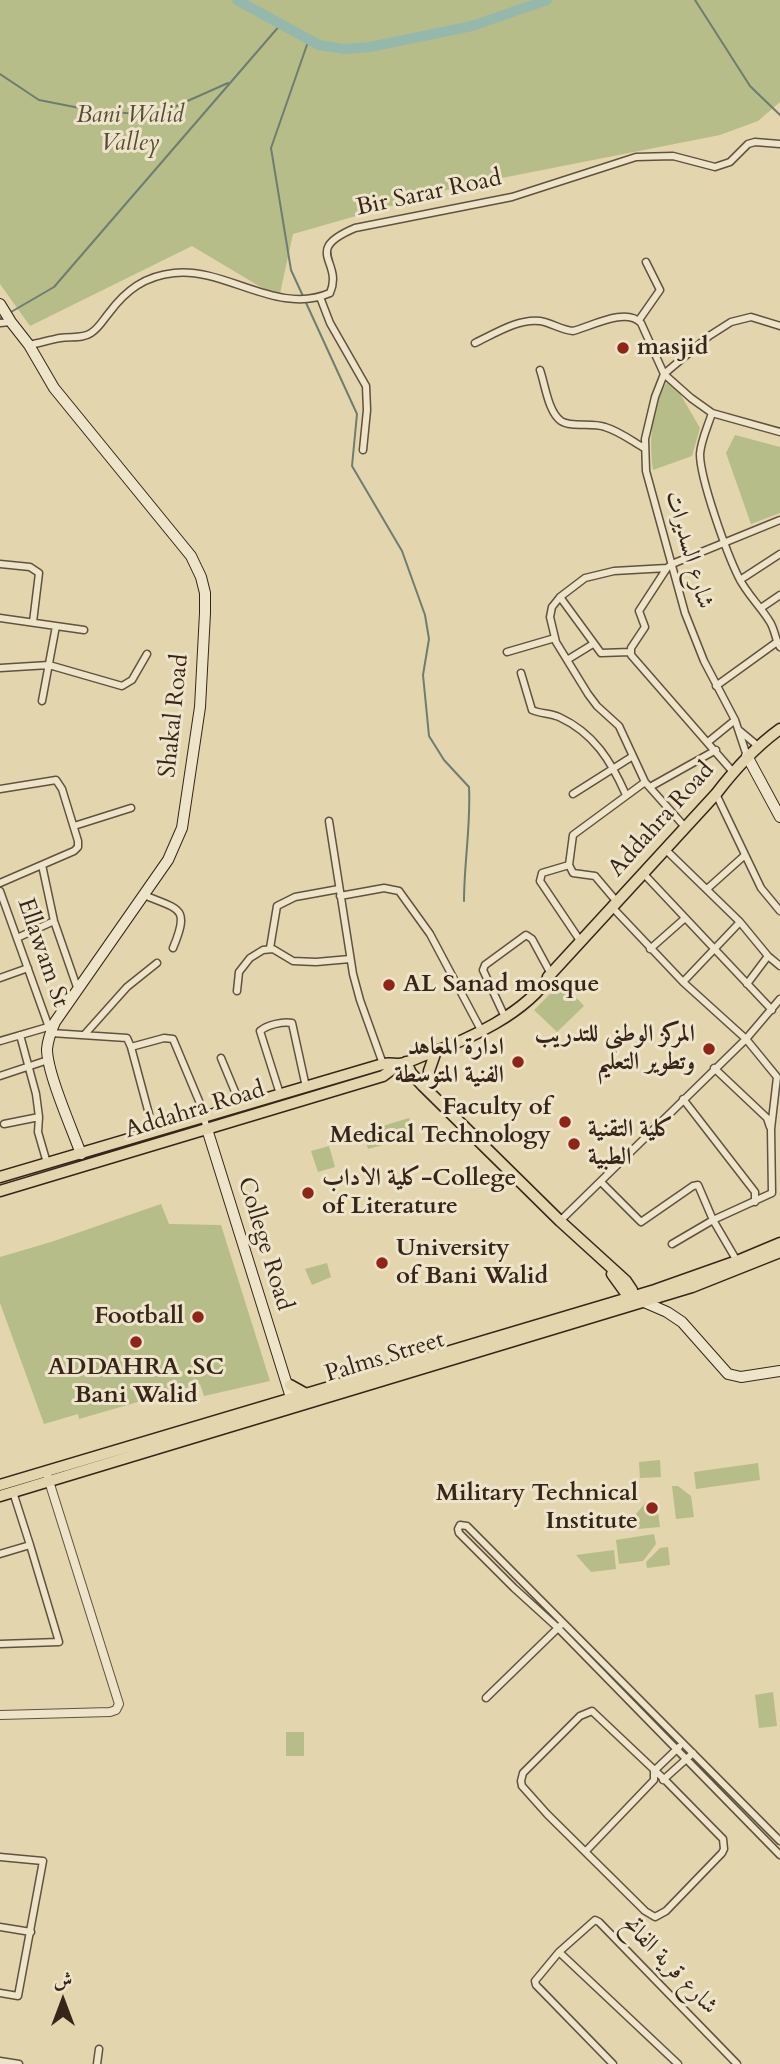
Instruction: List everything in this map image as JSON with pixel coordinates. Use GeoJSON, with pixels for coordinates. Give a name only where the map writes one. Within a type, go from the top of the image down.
{"type":"FeatureCollection","features":[{"type":"Feature","properties":{"kind":"main road","name":"Shakal Road"},"geometry":{"type":"LineString","coordinates":[[0,304],[5,322],[29,345],[54,388],[191,556],[205,593],[200,707],[182,828],[168,860],[49,1030],[48,1060],[81,1154]]}},
{"type":"Feature","properties":{"kind":"main road","name":"Addahra Road"},"geometry":{"type":"LineString","coordinates":[[484,1028],[551,974],[747,757],[780,729]]}},
{"type":"Feature","properties":{"kind":"main road"},"geometry":{"type":"LineString","coordinates":[[747,757],[780,817]]}},
{"type":"Feature","properties":{"kind":"main road","name":"Addahra Road"},"geometry":{"type":"LineString","coordinates":[[0,1191],[207,1129],[436,1051],[499,1021],[530,998],[551,974]]}},
{"type":"Feature","properties":{"kind":"main road"},"geometry":{"type":"LineString","coordinates":[[433,1092],[430,1066],[436,1051]]}},
{"type":"Feature","properties":{"kind":"main road","name":"Addahra Road"},"geometry":{"type":"LineString","coordinates":[[0,1177],[280,1094],[395,1066]]}},
{"type":"Feature","properties":{"kind":"main road"},"geometry":{"type":"LineString","coordinates":[[395,1066],[433,1092],[560,1221],[628,1284],[641,1290],[655,1290]]}},
{"type":"Feature","properties":{"kind":"main road"},"geometry":{"type":"LineString","coordinates":[[395,1066],[417,1080]]}},
{"type":"Feature","properties":{"kind":"main road"},"geometry":{"type":"LineString","coordinates":[[395,1066],[433,1092]]}},
{"type":"Feature","properties":{"kind":"main road","name":"College Road"},"geometry":{"type":"LineString","coordinates":[[207,1129],[294,1402]]}},
{"type":"Feature","properties":{"kind":"main road","name":"Palms Street"},"geometry":{"type":"LineString","coordinates":[[0,1496],[47,1477],[278,1404],[294,1402],[308,1395],[604,1306],[636,1302],[655,1290],[780,1243]]}},
{"type":"Feature","properties":{"kind":"main road","name":"Palms Street"},"geometry":{"type":"LineString","coordinates":[[0,1485],[47,1477],[721,1277],[780,1252]]}},
{"type":"Feature","properties":{"kind":"main road"},"geometry":{"type":"LineString","coordinates":[[602,1260],[625,1292],[636,1302],[667,1311],[689,1328],[728,1374],[741,1377],[780,1371]]}},
{"type":"Feature","properties":{"kind":"main road"},"geometry":{"type":"LineString","coordinates":[[604,1306],[612,1291],[612,1274]]}},
{"type":"Feature","properties":{"kind":"main road"},"geometry":{"type":"LineString","coordinates":[[628,1284],[636,1302]]}},
{"type":"Feature","properties":{"kind":"main road"},"geometry":{"type":"LineString","coordinates":[[278,1404],[288,1384],[308,1395]]}},
{"type":"Feature","properties":{"kind":"street","name":"Bir Sarar Road"},"geometry":{"type":"LineString","coordinates":[[320,297],[330,293],[333,286],[327,252],[329,242],[355,228],[512,197],[636,157],[673,156],[715,167],[730,163],[748,144],[780,144]]}},
{"type":"Feature","properties":{"kind":"street"},"geometry":{"type":"LineString","coordinates":[[639,320],[660,290],[646,262]]}},
{"type":"Feature","properties":{"kind":"street"},"geometry":{"type":"LineString","coordinates":[[29,345],[91,334],[131,288],[148,278],[176,272],[208,276],[288,299],[320,297],[330,323],[366,386],[367,410],[363,450]]}},
{"type":"Feature","properties":{"kind":"street"},"geometry":{"type":"LineString","coordinates":[[475,343],[523,322],[544,322],[573,331],[628,316],[639,320],[664,374],[691,398],[712,413],[780,432]]}},
{"type":"Feature","properties":{"kind":"street"},"geometry":{"type":"LineString","coordinates":[[664,374],[709,336],[731,322],[751,317],[780,326]]}},
{"type":"Feature","properties":{"kind":"street"},"geometry":{"type":"LineString","coordinates":[[540,370],[554,412],[564,423],[608,427],[644,448]]}},
{"type":"Feature","properties":{"kind":"street","name":"شارع السديرات"},"geometry":{"type":"LineString","coordinates":[[664,374],[648,422],[644,448],[646,471],[669,566],[716,686],[735,720],[747,757]]}},
{"type":"Feature","properties":{"kind":"street"},"geometry":{"type":"LineString","coordinates":[[712,413],[702,444],[701,463],[725,544],[740,580],[775,630],[778,645],[716,686]]}},
{"type":"Feature","properties":{"kind":"street"},"geometry":{"type":"LineString","coordinates":[[685,827],[647,784],[619,726],[597,706],[567,660],[555,638],[550,617],[552,607],[559,597],[585,578],[669,566],[780,521]]}},
{"type":"Feature","properties":{"kind":"street"},"geometry":{"type":"LineString","coordinates":[[740,580],[780,554]]}},
{"type":"Feature","properties":{"kind":"street"},"geometry":{"type":"LineString","coordinates":[[0,564],[30,568],[39,573],[33,622]]}},
{"type":"Feature","properties":{"kind":"street"},"geometry":{"type":"LineString","coordinates":[[630,652],[645,627],[639,611],[669,566]]}},
{"type":"Feature","properties":{"kind":"street"},"geometry":{"type":"LineString","coordinates":[[761,608],[780,595]]}},
{"type":"Feature","properties":{"kind":"street"},"geometry":{"type":"LineString","coordinates":[[559,597],[601,653],[630,652]]}},
{"type":"Feature","properties":{"kind":"street"},"geometry":{"type":"LineString","coordinates":[[0,618],[84,630]]}},
{"type":"Feature","properties":{"kind":"street"},"geometry":{"type":"LineString","coordinates":[[42,701],[56,626]]}},
{"type":"Feature","properties":{"kind":"street"},"geometry":{"type":"LineString","coordinates":[[507,652],[555,638]]}},
{"type":"Feature","properties":{"kind":"street"},"geometry":{"type":"LineString","coordinates":[[567,660],[593,644]]}},
{"type":"Feature","properties":{"kind":"street"},"geometry":{"type":"LineString","coordinates":[[630,652],[733,772]]}},
{"type":"Feature","properties":{"kind":"street"},"geometry":{"type":"LineString","coordinates":[[0,668],[49,665],[122,686],[132,680],[141,668],[146,653]]}},
{"type":"Feature","properties":{"kind":"street"},"geometry":{"type":"LineString","coordinates":[[521,673],[532,710],[569,722],[590,736],[613,767],[626,795]]}},
{"type":"Feature","properties":{"kind":"street"},"geometry":{"type":"LineString","coordinates":[[708,742],[735,720]]}},
{"type":"Feature","properties":{"kind":"street","name":"شارع السديرات"},"geometry":{"type":"LineString","coordinates":[[739,730],[758,746]]}},
{"type":"Feature","properties":{"kind":"street"},"geometry":{"type":"LineString","coordinates":[[672,1244],[713,1220],[772,1194],[771,1129],[777,1077],[746,1039],[650,949],[595,876],[573,873],[569,864],[573,835],[626,795],[716,750]]}},
{"type":"Feature","properties":{"kind":"street"},"geometry":{"type":"LineString","coordinates":[[573,794],[633,756]]}},
{"type":"Feature","properties":{"kind":"street"},"geometry":{"type":"LineString","coordinates":[[0,789],[56,780],[62,789],[78,847],[0,883]]}},
{"type":"Feature","properties":{"kind":"street"},"geometry":{"type":"LineString","coordinates":[[716,794],[761,888],[780,911]]}},
{"type":"Feature","properties":{"kind":"street"},"geometry":{"type":"LineString","coordinates":[[74,826],[131,808]]}},
{"type":"Feature","properties":{"kind":"street"},"geometry":{"type":"LineString","coordinates":[[329,821],[350,959],[360,1000],[395,1066]]}},
{"type":"Feature","properties":{"kind":"street"},"geometry":{"type":"LineString","coordinates":[[664,849],[740,922],[780,967]]}},
{"type":"Feature","properties":{"kind":"street"},"geometry":{"type":"LineString","coordinates":[[708,890],[745,855]]}},
{"type":"Feature","properties":{"kind":"street"},"geometry":{"type":"LineString","coordinates":[[569,864],[542,873],[540,881],[581,942]]}},
{"type":"Feature","properties":{"kind":"street"},"geometry":{"type":"LineString","coordinates":[[42,865],[54,922],[78,990]]}},
{"type":"Feature","properties":{"kind":"street"},"geometry":{"type":"LineString","coordinates":[[642,873],[772,1010]]}},
{"type":"Feature","properties":{"kind":"street"},"geometry":{"type":"LineString","coordinates":[[270,948],[277,906],[295,897],[384,888],[399,891],[430,934],[484,1028]]}},
{"type":"Feature","properties":{"kind":"street","name":"Ellawam St"},"geometry":{"type":"LineString","coordinates":[[0,891],[49,1030]]}},
{"type":"Feature","properties":{"kind":"street"},"geometry":{"type":"LineString","coordinates":[[144,895],[177,909],[181,915],[182,924],[173,948]]}},
{"type":"Feature","properties":{"kind":"street"},"geometry":{"type":"LineString","coordinates":[[650,949],[684,919]]}},
{"type":"Feature","properties":{"kind":"street"},"geometry":{"type":"LineString","coordinates":[[17,938],[54,922]]}},
{"type":"Feature","properties":{"kind":"street"},"geometry":{"type":"LineString","coordinates":[[683,982],[740,922]]}},
{"type":"Feature","properties":{"kind":"street"},"geometry":{"type":"LineString","coordinates":[[503,1013],[483,970],[485,965],[528,935],[533,939],[551,974]]}},
{"type":"Feature","properties":{"kind":"street"},"geometry":{"type":"LineString","coordinates":[[270,948],[293,961],[350,959]]}},
{"type":"Feature","properties":{"kind":"street"},"geometry":{"type":"LineString","coordinates":[[237,991],[239,972],[255,955],[270,948]]}},
{"type":"Feature","properties":{"kind":"street"},"geometry":{"type":"LineString","coordinates":[[747,984],[768,956]]}},
{"type":"Feature","properties":{"kind":"street"},"geometry":{"type":"LineString","coordinates":[[85,1034],[127,987],[157,963]]}},
{"type":"Feature","properties":{"kind":"street"},"geometry":{"type":"LineString","coordinates":[[0,978],[28,968]]}},
{"type":"Feature","properties":{"kind":"street"},"geometry":{"type":"LineString","coordinates":[[560,1221],[746,1039],[780,999]]}},
{"type":"Feature","properties":{"kind":"street"},"geometry":{"type":"LineString","coordinates":[[280,1094],[261,1039],[260,1031],[264,1027],[292,1023],[306,1087]]}},
{"type":"Feature","properties":{"kind":"street"},"geometry":{"type":"LineString","coordinates":[[0,1041],[49,1030],[124,1037],[129,1040],[131,1046],[149,1114]]}},
{"type":"Feature","properties":{"kind":"street"},"geometry":{"type":"LineString","coordinates":[[20,1035],[36,1094],[38,1132],[47,1163]]}},
{"type":"Feature","properties":{"kind":"street"},"geometry":{"type":"LineString","coordinates":[[131,1046],[164,1038],[173,1039],[207,1129]]}},
{"type":"Feature","properties":{"kind":"street"},"geometry":{"type":"LineString","coordinates":[[221,1058],[241,1106]]}},
{"type":"Feature","properties":{"kind":"street"},"geometry":{"type":"LineString","coordinates":[[0,1076],[48,1060]]}},
{"type":"Feature","properties":{"kind":"street"},"geometry":{"type":"LineString","coordinates":[[714,1068],[767,1118],[771,1129]]}},
{"type":"Feature","properties":{"kind":"street"},"geometry":{"type":"LineString","coordinates":[[683,1099],[755,1192],[755,1202]]}},
{"type":"Feature","properties":{"kind":"street"},"geometry":{"type":"LineString","coordinates":[[4,1124],[39,1116]]}},
{"type":"Feature","properties":{"kind":"street"},"geometry":{"type":"LineString","coordinates":[[601,1182],[641,1222],[698,1185],[713,1220],[737,1261]]}},
{"type":"Feature","properties":{"kind":"street"},"geometry":{"type":"LineString","coordinates":[[0,1715],[110,1712],[116,1710],[120,1704],[47,1477]]}},
{"type":"Feature","properties":{"kind":"street"},"geometry":{"type":"LineString","coordinates":[[0,1644],[59,1642],[13,1492]]}},
{"type":"Feature","properties":{"kind":"street"},"geometry":{"type":"LineString","coordinates":[[780,1842],[693,1752],[561,1625],[514,1588],[459,1533],[460,1525],[467,1526],[521,1580],[561,1625],[686,1760],[780,1855]]}},
{"type":"Feature","properties":{"kind":"street"},"geometry":{"type":"LineString","coordinates":[[0,1554],[30,1545]]}},
{"type":"Feature","properties":{"kind":"street"},"geometry":{"type":"LineString","coordinates":[[514,1588],[521,1580]]}},
{"type":"Feature","properties":{"kind":"street"},"geometry":{"type":"LineString","coordinates":[[486,1698],[561,1625]]}},
{"type":"Feature","properties":{"kind":"street"},"geometry":{"type":"LineString","coordinates":[[592,1711],[654,1771],[720,1836],[724,1844],[722,1853],[666,1911],[655,1917],[650,1916],[524,1789],[521,1781],[523,1773],[580,1716],[592,1711]]}},
{"type":"Feature","properties":{"kind":"street"},"geometry":{"type":"LineString","coordinates":[[586,1851],[654,1780],[654,1771],[683,1743]]}},
{"type":"Feature","properties":{"kind":"street"},"geometry":{"type":"LineString","coordinates":[[654,1780],[665,1780],[693,1752]]}},
{"type":"Feature","properties":{"kind":"street"},"geometry":{"type":"LineString","coordinates":[[0,1857],[43,1861],[18,1996],[0,1993]]}},
{"type":"Feature","properties":{"kind":"street","name":"شارع قرية الفاتح"},"geometry":{"type":"LineString","coordinates":[[613,2064],[536,1985],[536,1978],[590,1922],[599,1922],[737,2064]]}},
{"type":"Feature","properties":{"kind":"street"},"geometry":{"type":"LineString","coordinates":[[0,1927],[31,1932]]}},
{"type":"Feature","properties":{"kind":"street"},"geometry":{"type":"LineString","coordinates":[[559,1952],[678,2064]]}},
{"type":"Feature","properties":{"kind":"street"},"geometry":{"type":"LineString","coordinates":[[97,2064],[99,2049]]}},
{"type":"Feature","properties":{"kind":"street"},"geometry":{"type":"LineString","coordinates":[[0,2061],[19,2064]]}},
{"type":"Feature","properties":{"kind":"green space","name":"Bani Walid Valley"},"geometry":{"type":"Polygon","coordinates":[[[0,0],[780,0],[780,102],[758,121],[720,135],[461,186],[293,234],[279,298],[192,246],[30,326],[0,284],[0,0]]]}},
{"type":"Feature","properties":{"kind":"green space"},"geometry":{"type":"Polygon","coordinates":[[[667,382],[679,392],[700,428],[692,456],[653,470],[652,425],[667,382]]]}},
{"type":"Feature","properties":{"kind":"green space"},"geometry":{"type":"Polygon","coordinates":[[[735,435],[780,447],[780,513],[751,524],[726,453],[735,435]]]}},
{"type":"Feature","properties":{"kind":"green space"},"geometry":{"type":"Polygon","coordinates":[[[562,982],[584,1006],[557,1032],[534,1010],[562,982]]]}},
{"type":"Feature","properties":{"kind":"green space"},"geometry":{"type":"Polygon","coordinates":[[[409,1118],[415,1136],[368,1149],[363,1132],[409,1118]]]}},
{"type":"Feature","properties":{"kind":"green space"},"geometry":{"type":"Polygon","coordinates":[[[329,1146],[335,1167],[318,1172],[311,1151],[329,1146]]]}},
{"type":"Feature","properties":{"kind":"green space","name":"ADDAHRA .SC Bani Walid"},"geometry":{"type":"Polygon","coordinates":[[[161,1204],[169,1224],[221,1225],[270,1381],[204,1396],[200,1384],[79,1419],[78,1414],[44,1424],[0,1303],[0,1257],[161,1204]]]}},
{"type":"Feature","properties":{"kind":"green space"},"geometry":{"type":"Polygon","coordinates":[[[327,1263],[331,1277],[312,1285],[305,1269],[327,1263]]]}},
{"type":"Feature","properties":{"kind":"green space"},"geometry":{"type":"Polygon","coordinates":[[[660,1460],[661,1477],[640,1478],[639,1462],[660,1460]]]}},
{"type":"Feature","properties":{"kind":"green space"},"geometry":{"type":"Polygon","coordinates":[[[758,1463],[760,1480],[696,1489],[694,1472],[758,1463]]]}},
{"type":"Feature","properties":{"kind":"green space"},"geometry":{"type":"Polygon","coordinates":[[[672,1486],[678,1486],[691,1496],[694,1517],[676,1519],[672,1486]]]}},
{"type":"Feature","properties":{"kind":"green space"},"geometry":{"type":"Polygon","coordinates":[[[646,1502],[658,1512],[660,1527],[638,1529],[636,1514],[646,1502]]]}},
{"type":"Feature","properties":{"kind":"green space"},"geometry":{"type":"Polygon","coordinates":[[[654,1534],[656,1544],[643,1561],[619,1564],[616,1540],[654,1534]]]}},
{"type":"Feature","properties":{"kind":"green space"},"geometry":{"type":"Polygon","coordinates":[[[668,1547],[670,1565],[647,1568],[646,1562],[660,1548],[668,1547]]]}},
{"type":"Feature","properties":{"kind":"green space"},"geometry":{"type":"Polygon","coordinates":[[[614,1550],[616,1569],[591,1572],[576,1555],[614,1550]]]}},
{"type":"Feature","properties":{"kind":"green space"},"geometry":{"type":"Polygon","coordinates":[[[773,1692],[777,1726],[759,1728],[755,1695],[773,1692]]]}},
{"type":"Feature","properties":{"kind":"green space"},"geometry":{"type":"Polygon","coordinates":[[[286,1732],[304,1732],[304,1756],[286,1756],[286,1732]]]}},
{"type":"Feature","properties":{"kind":"waterway","name":"Bani Walid Valley"},"geometry":{"type":"LineString","coordinates":[[237,0],[319,45],[344,49],[370,47],[472,26],[547,0]]}},
{"type":"Feature","properties":{"kind":"waterway"},"geometry":{"type":"LineString","coordinates":[[695,0],[750,86],[780,115]]}},
{"type":"Feature","properties":{"kind":"waterway"},"geometry":{"type":"LineString","coordinates":[[11,312],[54,287],[281,24]]}},
{"type":"Feature","properties":{"kind":"waterway"},"geometry":{"type":"LineString","coordinates":[[309,39],[271,148],[291,270],[357,414],[352,466],[402,551],[425,615],[429,639],[423,675],[429,736],[444,760],[469,787],[464,901]]}},
{"type":"Feature","properties":{"kind":"waterway"},"geometry":{"type":"LineString","coordinates":[[0,74],[39,100],[95,111],[156,115],[228,83]]}},
{"type":"Feature","properties":{"kind":"place","name":"masjid"},"geometry":{"type":"Point","coordinates":[623,348]}},
{"type":"Feature","properties":{"kind":"place","name":"AL Sanad mosque"},"geometry":{"type":"Point","coordinates":[389,985]}},
{"type":"Feature","properties":{"kind":"place","name":"المركز الوطني للتدريب وتطوير التعليم"},"geometry":{"type":"Point","coordinates":[709,1049]}},
{"type":"Feature","properties":{"kind":"place","name":"ادارة المعاهد الفنية المتوسطة"},"geometry":{"type":"Point","coordinates":[518,1062]}},
{"type":"Feature","properties":{"kind":"place","name":"Faculty of Medical Technology"},"geometry":{"type":"Point","coordinates":[565,1122]}},
{"type":"Feature","properties":{"kind":"place","name":"كلية التقنية الطبية"},"geometry":{"type":"Point","coordinates":[574,1144]}},
{"type":"Feature","properties":{"kind":"place","name":"كلية الاداب-College of Literature"},"geometry":{"type":"Point","coordinates":[308,1193]}},
{"type":"Feature","properties":{"kind":"place","name":"University of Bani Walid"},"geometry":{"type":"Point","coordinates":[382,1263]}},
{"type":"Feature","properties":{"kind":"place","name":"Football"},"geometry":{"type":"Point","coordinates":[198,1317]}},
{"type":"Feature","properties":{"kind":"place","name":"ADDAHRA .SC Bani Walid"},"geometry":{"type":"Point","coordinates":[136,1342]}},
{"type":"Feature","properties":{"kind":"place","name":"Military Technical Institute"},"geometry":{"type":"Point","coordinates":[652,1508]}}]}
